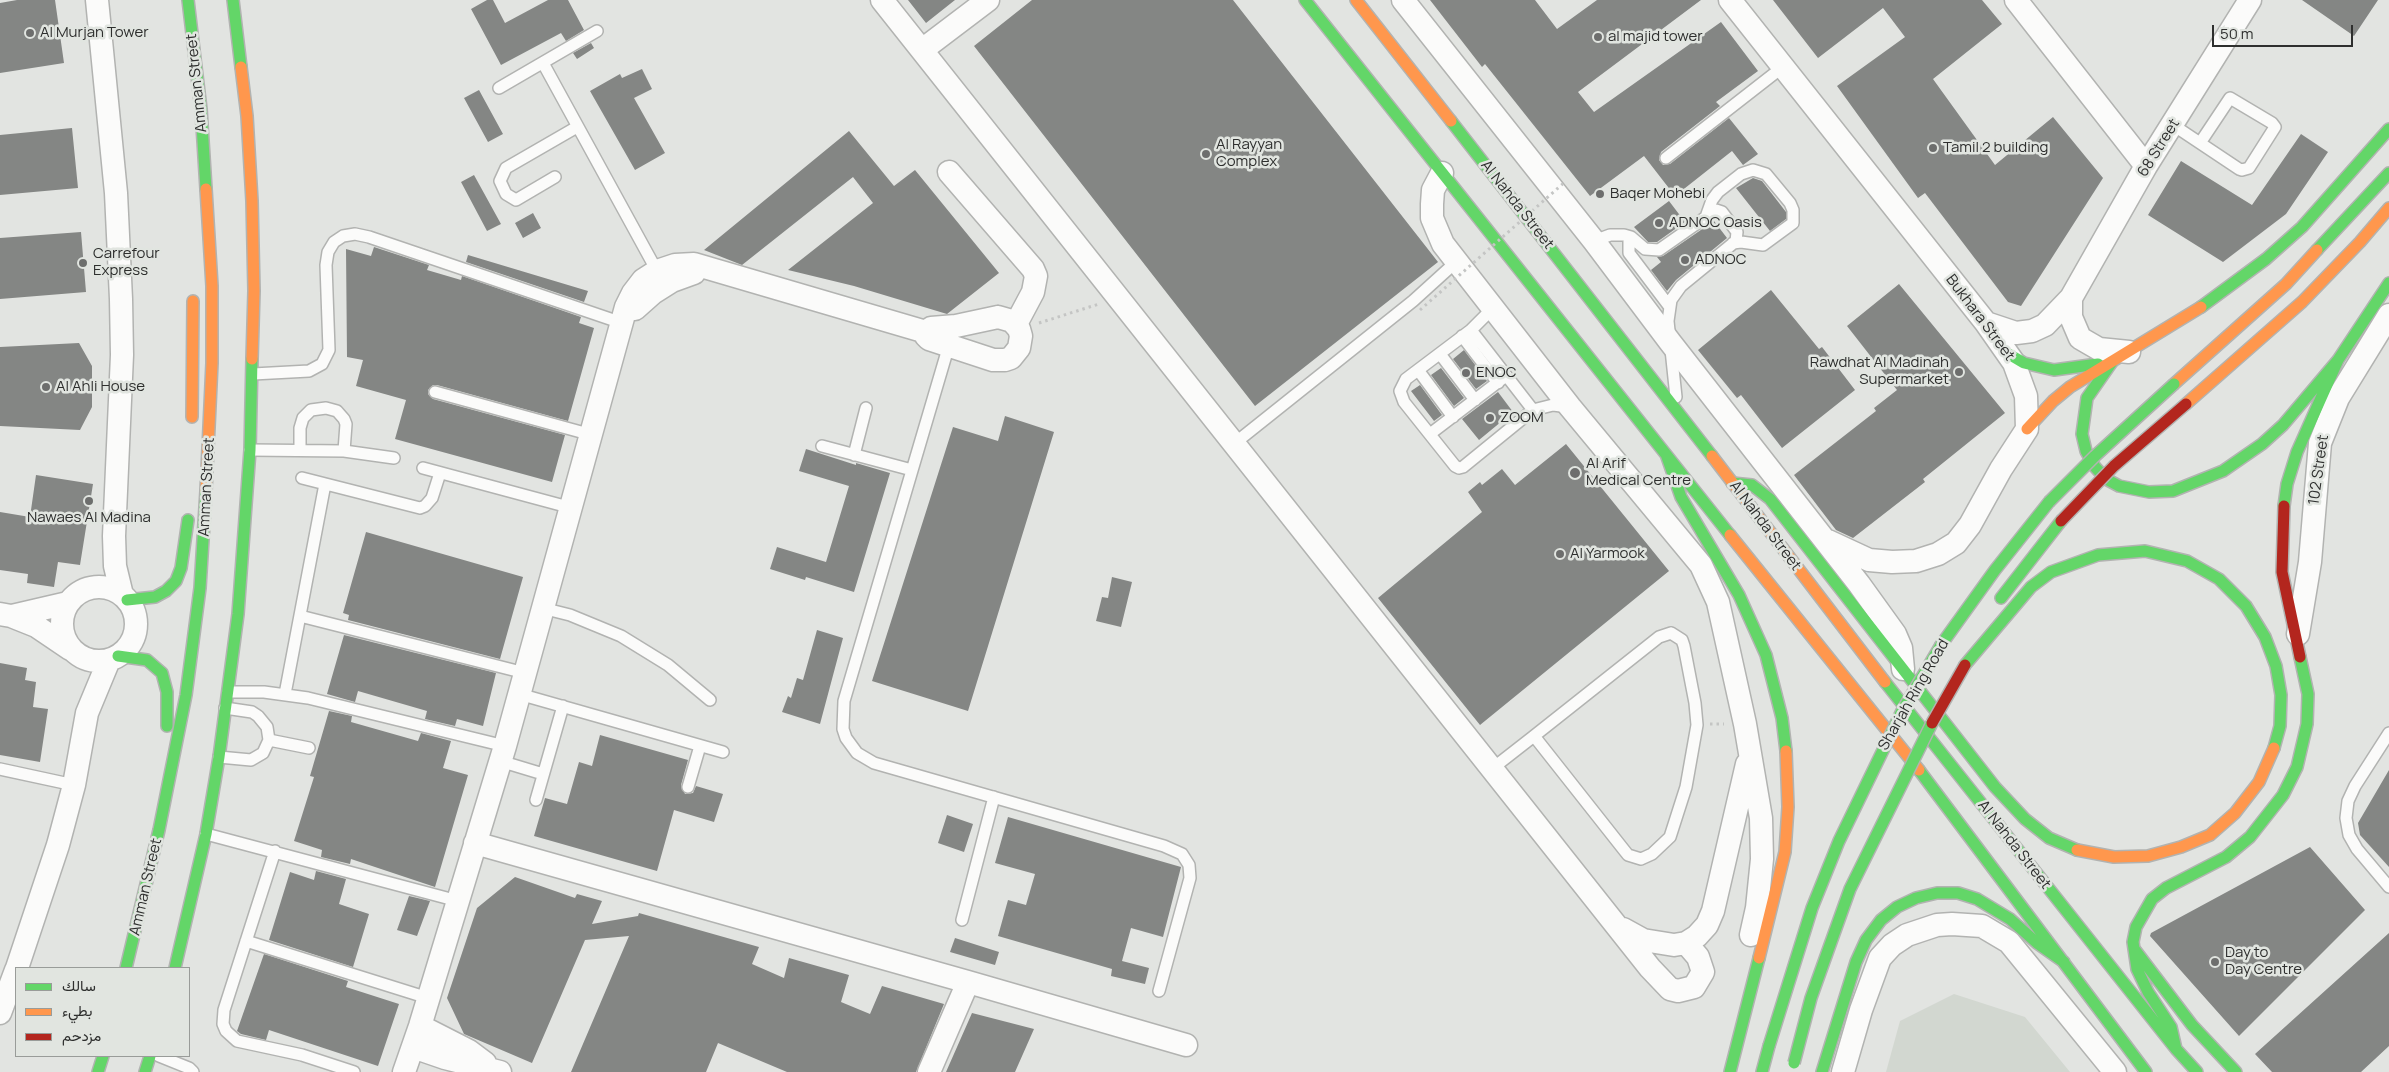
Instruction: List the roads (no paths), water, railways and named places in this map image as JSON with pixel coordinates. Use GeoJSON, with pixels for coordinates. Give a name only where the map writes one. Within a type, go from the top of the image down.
{"type":"FeatureCollection","features":[{"type":"Feature","properties":{"kind":"main road","name":"Amman Street"},"geometry":{"type":"LineString","coordinates":[[126,967],[174,760],[186,695],[200,588],[212,363],[209,214],[188,0]]}},
{"type":"Feature","properties":{"kind":"main road"},"geometry":{"type":"LineString","coordinates":[[176,967],[206,834],[219,758],[238,614],[250,450],[253,374],[252,201],[247,116],[233,0]]}},
{"type":"Feature","properties":{"kind":"main road","name":"Al Nahda Street"},"geometry":{"type":"LineString","coordinates":[[1305,0],[1667,457],[1945,802],[2146,1072]]}},
{"type":"Feature","properties":{"kind":"main road","name":"Al Nahda Street"},"geometry":{"type":"LineString","coordinates":[[1356,0],[1677,409],[1833,616],[2176,1050],[2197,1072]]}},
{"type":"Feature","properties":{"kind":"main road"},"geometry":{"type":"LineString","coordinates":[[2028,429],[2053,401],[2070,387],[2189,316],[2266,259],[2302,227],[2389,129]]}},
{"type":"Feature","properties":{"kind":"main road","name":"Sharjah Ring Road"},"geometry":{"type":"LineString","coordinates":[[1762,1072],[1812,908],[1839,841],[1902,711],[1941,646],[1995,570],[2049,502],[2102,449],[2286,284],[2389,173]]}},
{"type":"Feature","properties":{"kind":"main road","name":"Sharjah Ring Road"},"geometry":{"type":"LineString","coordinates":[[1793,1067],[1814,990],[1850,889],[1919,748],[1965,665],[1989,615],[2061,521],[2114,466],[2302,302],[2389,208]]}},
{"type":"Feature","properties":{"kind":"main road"},"geometry":{"type":"LineString","coordinates":[[2120,357],[2096,382],[2087,398],[2082,425],[2086,451],[2095,467],[2106,478],[2119,486],[2149,492],[2173,491],[2223,471],[2243,458],[2288,420],[2378,316],[2389,283]]}},
{"type":"Feature","properties":{"kind":"main road"},"geometry":{"type":"LineString","coordinates":[[192,285],[192,430]]}},
{"type":"Feature","properties":{"kind":"main road"},"geometry":{"type":"LineString","coordinates":[[2007,353],[2024,363],[2054,370],[2120,357]]}},
{"type":"Feature","properties":{"kind":"main road"},"geometry":{"type":"LineString","coordinates":[[2176,1050],[2171,1027],[2140,976],[2134,961],[2133,947],[2136,927],[2152,899],[2166,888],[2232,852],[2250,837],[2283,796],[2298,767],[2305,739],[2308,710],[2306,681],[2282,572],[2282,522],[2287,484],[2297,452],[2338,360]]}},
{"type":"Feature","properties":{"kind":"main road"},"geometry":{"type":"LineString","coordinates":[[1667,457],[1676,484],[1691,516],[1739,595],[1754,624],[1773,678],[1782,718],[1787,763],[1788,807],[1785,852],[1730,1072]]}},
{"type":"Feature","properties":{"kind":"main road"},"geometry":{"type":"LineString","coordinates":[[1732,483],[1752,485],[1762,491],[1995,787],[2025,819],[2057,841],[2080,851],[2114,858],[2148,856],[2210,835],[2235,813],[2259,782],[2272,755],[2280,726],[2281,695],[2276,666],[2265,637],[2246,606],[2219,580],[2187,561],[2145,551],[2098,555],[2074,562],[2051,572],[2030,587],[1965,665]]}},
{"type":"Feature","properties":{"kind":"main road"},"geometry":{"type":"LineString","coordinates":[[124,598],[155,597],[166,591],[176,581],[181,568],[185,547],[188,506]]}},
{"type":"Feature","properties":{"kind":"main road"},"geometry":{"type":"LineString","coordinates":[[114,658],[138,657],[147,660],[162,674],[168,692],[168,749],[174,760]]}},
{"type":"Feature","properties":{"kind":"main road"},"geometry":{"type":"LineString","coordinates":[[1822,1072],[1856,962],[1866,940],[1881,920],[1897,907],[1916,898],[1937,893],[1958,893],[1977,899],[2010,919],[2037,943],[2064,962]]}},
{"type":"Feature","properties":{"kind":"main road"},"geometry":{"type":"LineString","coordinates":[[2133,947],[2192,1025],[2236,1072]]}},
{"type":"Feature","properties":{"kind":"main road"},"geometry":{"type":"LineString","coordinates":[[98,1072],[103,1057]]}},
{"type":"Feature","properties":{"kind":"main road"},"geometry":{"type":"LineString","coordinates":[[145,1072],[150,1057]]}},
{"type":"Feature","properties":{"kind":"street"},"geometry":{"type":"LineString","coordinates":[[87,713],[114,658],[127,649],[136,628],[135,617],[124,598],[116,566],[114,536],[122,364],[121,299],[116,193],[97,0]]}},
{"type":"Feature","properties":{"kind":"street"},"geometry":{"type":"LineString","coordinates":[[882,0],[1660,980],[1670,989],[1678,991],[1694,986],[1702,972],[1698,957],[1686,943]]}},
{"type":"Feature","properties":{"kind":"street"},"geometry":{"type":"LineString","coordinates":[[922,50],[988,0]]}},
{"type":"Feature","properties":{"kind":"street"},"geometry":{"type":"LineString","coordinates":[[1403,0],[1594,241],[1896,634],[1901,648],[1903,669]]}},
{"type":"Feature","properties":{"kind":"street","name":"Bukhara Street"},"geometry":{"type":"LineString","coordinates":[[1730,0],[1986,323],[2014,363],[2026,396],[2028,429]]}},
{"type":"Feature","properties":{"kind":"street"},"geometry":{"type":"LineString","coordinates":[[2016,0],[2146,166]]}},
{"type":"Feature","properties":{"kind":"street","name":"68 Street"},"geometry":{"type":"LineString","coordinates":[[1986,323],[2016,333],[2032,331],[2045,325],[2058,314],[2071,298],[2146,166],[2250,0]]}},
{"type":"Feature","properties":{"kind":"street"},"geometry":{"type":"LineString","coordinates":[[949,172],[1033,269],[1035,284],[1014,324]]}},
{"type":"Feature","properties":{"kind":"street"},"geometry":{"type":"LineString","coordinates":[[1442,173],[1433,190],[1432,218],[1443,244],[1570,407],[1701,565],[1724,622],[1761,818],[1762,859],[1757,908],[1743,979],[1745,1010]]}},
{"type":"Feature","properties":{"kind":"street"},"geometry":{"type":"LineString","coordinates":[[404,1072],[417,1036],[503,754],[626,307],[633,293],[644,280],[657,271],[675,265],[694,264],[926,332]]}},
{"type":"Feature","properties":{"kind":"street"},"geometry":{"type":"LineString","coordinates":[[622,322],[653,293],[672,281],[692,273],[712,269]]}},
{"type":"Feature","properties":{"kind":"street"},"geometry":{"type":"LineString","coordinates":[[2071,298],[2071,317],[2080,338],[2120,357]]}},
{"type":"Feature","properties":{"kind":"street","name":"102 Street"},"geometry":{"type":"LineString","coordinates":[[2297,640],[2310,562],[2316,469],[2321,437],[2378,316]]}},
{"type":"Feature","properties":{"kind":"street"},"geometry":{"type":"LineString","coordinates":[[998,317],[1014,324],[1022,336],[1019,348],[1011,358],[993,360],[929,339],[926,332],[931,328],[956,326],[998,317]]}},
{"type":"Feature","properties":{"kind":"street"},"geometry":{"type":"LineString","coordinates":[[1821,537],[1868,560],[1908,561],[1938,554],[1964,534],[2001,470],[2028,429]]}},
{"type":"Feature","properties":{"kind":"street"},"geometry":{"type":"LineString","coordinates":[[5,615],[39,611],[68,603],[86,589],[101,564],[114,536]]}},
{"type":"Feature","properties":{"kind":"street"},"geometry":{"type":"LineString","coordinates":[[86,589],[98,587],[110,589],[124,598]]}},
{"type":"Feature","properties":{"kind":"street"},"geometry":{"type":"LineString","coordinates":[[17,967],[42,898],[74,785],[87,713],[85,684],[74,652],[63,634],[61,624],[68,603]]}},
{"type":"Feature","properties":{"kind":"street"},"geometry":{"type":"LineString","coordinates":[[5,615],[48,633],[88,660],[114,658]]}},
{"type":"Feature","properties":{"kind":"street"},"geometry":{"type":"LineString","coordinates":[[1618,926],[1642,940],[1657,944],[1674,945],[1686,943],[1697,936],[1713,911],[1750,754]]}},
{"type":"Feature","properties":{"kind":"street"},"geometry":{"type":"LineString","coordinates":[[475,843],[1186,1045]]}},
{"type":"Feature","properties":{"kind":"street"},"geometry":{"type":"LineString","coordinates":[[1843,1072],[1861,1010],[1880,958],[1892,945],[1907,935],[1936,925],[1952,924],[1982,926],[2009,942],[2114,1072]]}},
{"type":"Feature","properties":{"kind":"street"},"geometry":{"type":"LineString","coordinates":[[0,1013],[15,972]]}},
{"type":"Feature","properties":{"kind":"street"},"geometry":{"type":"LineString","coordinates":[[929,1072],[968,982]]}},
{"type":"Feature","properties":{"kind":"street"},"geometry":{"type":"LineString","coordinates":[[417,1036],[453,1060],[496,1070]]}},
{"type":"Feature","properties":{"kind":"lane"},"geometry":{"type":"LineString","coordinates":[[499,88],[597,31]]}},
{"type":"Feature","properties":{"kind":"lane"},"geometry":{"type":"LineString","coordinates":[[542,63],[657,271]]}},
{"type":"Feature","properties":{"kind":"lane"},"geometry":{"type":"LineString","coordinates":[[1666,158],[1784,66]]}},
{"type":"Feature","properties":{"kind":"lane"},"geometry":{"type":"LineString","coordinates":[[2173,125],[2200,143],[2239,169],[2246,170],[2275,127],[2272,123],[2230,98],[2200,143]]}},
{"type":"Feature","properties":{"kind":"lane"},"geometry":{"type":"LineString","coordinates":[[555,177],[516,200],[506,194],[500,181],[506,168],[577,127]]}},
{"type":"Feature","properties":{"kind":"lane"},"geometry":{"type":"LineString","coordinates":[[1707,214],[1712,200],[1718,192],[1741,174],[1753,170],[1766,174],[1794,210],[1793,223],[1764,245],[1756,246],[1743,242],[1734,243]]}},
{"type":"Feature","properties":{"kind":"lane"},"geometry":{"type":"LineString","coordinates":[[1594,241],[1617,234],[1629,237],[1645,249],[1659,250],[1707,214],[1716,210],[1722,212],[1737,232],[1737,238],[1734,243],[1681,286],[1673,295],[1669,306],[1670,342],[1677,409]]}},
{"type":"Feature","properties":{"kind":"lane"},"geometry":{"type":"LineString","coordinates":[[253,374],[309,371],[322,364],[329,350],[326,265],[328,252],[334,242],[343,236],[355,234],[369,237],[622,322]]}},
{"type":"Feature","properties":{"kind":"lane"},"geometry":{"type":"LineString","coordinates":[[1629,237],[1629,253],[1669,306]]}},
{"type":"Feature","properties":{"kind":"lane"},"geometry":{"type":"LineString","coordinates":[[1235,443],[1405,308],[1456,262]]}},
{"type":"Feature","properties":{"kind":"lane"},"geometry":{"type":"LineString","coordinates":[[1493,308],[1467,333],[1402,384],[1400,391],[1404,402],[1455,466],[1463,467],[1533,410],[1553,405],[1570,407]]}},
{"type":"Feature","properties":{"kind":"lane"},"geometry":{"type":"LineString","coordinates":[[2378,316],[2389,308]]}},
{"type":"Feature","properties":{"kind":"lane"},"geometry":{"type":"LineString","coordinates":[[1467,333],[1502,380],[1533,410]]}},
{"type":"Feature","properties":{"kind":"lane"},"geometry":{"type":"LineString","coordinates":[[949,345],[844,701],[843,729],[851,746],[865,759],[1171,848],[1182,854],[1189,865],[1190,878],[1159,991]]}},
{"type":"Feature","properties":{"kind":"lane"},"geometry":{"type":"LineString","coordinates":[[1440,354],[1475,400]]}},
{"type":"Feature","properties":{"kind":"lane"},"geometry":{"type":"LineString","coordinates":[[1418,370],[1453,417]]}},
{"type":"Feature","properties":{"kind":"lane"},"geometry":{"type":"LineString","coordinates":[[1430,434],[1502,380]]}},
{"type":"Feature","properties":{"kind":"lane"},"geometry":{"type":"LineString","coordinates":[[435,392],[592,435]]}},
{"type":"Feature","properties":{"kind":"lane"},"geometry":{"type":"LineString","coordinates":[[300,449],[300,428],[304,418],[311,410],[326,408],[336,411],[344,419],[346,424],[344,451]]}},
{"type":"Feature","properties":{"kind":"lane"},"geometry":{"type":"LineString","coordinates":[[854,455],[866,408]]}},
{"type":"Feature","properties":{"kind":"lane"},"geometry":{"type":"LineString","coordinates":[[822,446],[912,470]]}},
{"type":"Feature","properties":{"kind":"lane"},"geometry":{"type":"LineString","coordinates":[[250,450],[300,449],[344,451],[394,458]]}},
{"type":"Feature","properties":{"kind":"lane"},"geometry":{"type":"LineString","coordinates":[[423,468],[572,508]]}},
{"type":"Feature","properties":{"kind":"lane"},"geometry":{"type":"LineString","coordinates":[[302,478],[420,508],[425,506],[432,498],[440,473]]}},
{"type":"Feature","properties":{"kind":"lane"},"geometry":{"type":"LineString","coordinates":[[285,694],[325,484]]}},
{"type":"Feature","properties":{"kind":"lane"},"geometry":{"type":"LineString","coordinates":[[542,608],[596,625],[645,650],[690,682],[710,700]]}},
{"type":"Feature","properties":{"kind":"lane"},"geometry":{"type":"LineString","coordinates":[[300,616],[522,684],[563,706],[723,752]]}},
{"type":"Feature","properties":{"kind":"lane"},"geometry":{"type":"LineString","coordinates":[[1493,768],[1534,736],[1665,634],[1677,635],[1684,646],[1695,703],[1697,725],[1686,787],[1670,837],[1652,854],[1640,859],[1628,855],[1534,736]]}},
{"type":"Feature","properties":{"kind":"lane"},"geometry":{"type":"LineString","coordinates":[[228,692],[285,694],[503,754],[543,774]]}},
{"type":"Feature","properties":{"kind":"lane"},"geometry":{"type":"LineString","coordinates":[[536,800],[563,706]]}},
{"type":"Feature","properties":{"kind":"lane"},"geometry":{"type":"LineString","coordinates":[[219,758],[251,760],[263,753],[269,740],[267,726],[258,716],[252,712],[226,708]]}},
{"type":"Feature","properties":{"kind":"lane"},"geometry":{"type":"LineString","coordinates":[[2389,733],[2355,786],[2348,801],[2346,818],[2349,835],[2357,850],[2389,887]]}},
{"type":"Feature","properties":{"kind":"lane"},"geometry":{"type":"LineString","coordinates":[[269,740],[309,748]]}},
{"type":"Feature","properties":{"kind":"lane"},"geometry":{"type":"LineString","coordinates":[[688,787],[700,746]]}},
{"type":"Feature","properties":{"kind":"lane"},"geometry":{"type":"LineString","coordinates":[[0,769],[74,785]]}},
{"type":"Feature","properties":{"kind":"lane"},"geometry":{"type":"LineString","coordinates":[[962,920],[994,797]]}},
{"type":"Feature","properties":{"kind":"lane"},"geometry":{"type":"LineString","coordinates":[[206,834],[458,901]]}},
{"type":"Feature","properties":{"kind":"lane"},"geometry":{"type":"LineString","coordinates":[[275,851],[222,1017],[226,1031],[237,1041],[248,1045],[302,1055],[354,1072]]}},
{"type":"Feature","properties":{"kind":"lane"},"geometry":{"type":"LineString","coordinates":[[246,941],[428,998]]}},
{"type":"Feature","properties":{"kind":"lane"},"geometry":{"type":"LineString","coordinates":[[162,1057],[189,1068],[193,1072]]}},
{"type":"Feature","properties":{"kind":"place","name":"Al Murjan Tower"},"geometry":{"type":"Point","coordinates":[30,33]}},
{"type":"Feature","properties":{"kind":"place","name":"al majid tower"},"geometry":{"type":"Point","coordinates":[1598,37]}},
{"type":"Feature","properties":{"kind":"place","name":"Tamil 2 building"},"geometry":{"type":"Point","coordinates":[1933,148]}},
{"type":"Feature","properties":{"kind":"place","name":"Al Rayyan Complex"},"geometry":{"type":"Point","coordinates":[1206,154]}},
{"type":"Feature","properties":{"kind":"place","name":"Baqer Mohebi"},"geometry":{"type":"Point","coordinates":[1600,194]}},
{"type":"Feature","properties":{"kind":"place","name":"ADNOC Oasis"},"geometry":{"type":"Point","coordinates":[1659,223]}},
{"type":"Feature","properties":{"kind":"place","name":"ADNOC"},"geometry":{"type":"Point","coordinates":[1685,260]}},
{"type":"Feature","properties":{"kind":"place","name":"Carrefour Express"},"geometry":{"type":"Point","coordinates":[83,263]}},
{"type":"Feature","properties":{"kind":"place","name":"Rawdhat Al Madinah Supermarket"},"geometry":{"type":"Point","coordinates":[1959,372]}},
{"type":"Feature","properties":{"kind":"place","name":"ENOC"},"geometry":{"type":"Point","coordinates":[1466,373]}},
{"type":"Feature","properties":{"kind":"place","name":"Al Ahli House"},"geometry":{"type":"Point","coordinates":[46,387]}},
{"type":"Feature","properties":{"kind":"place","name":"ZOOM"},"geometry":{"type":"Point","coordinates":[1490,418]}},
{"type":"Feature","properties":{"kind":"place","name":"Al Arif Medical Centre"},"geometry":{"type":"Point","coordinates":[1575,473]}},
{"type":"Feature","properties":{"kind":"place","name":"Nawaes Al Madina"},"geometry":{"type":"Point","coordinates":[89,501]}},
{"type":"Feature","properties":{"kind":"place","name":"Al Yarmook"},"geometry":{"type":"Point","coordinates":[1560,554]}},
{"type":"Feature","properties":{"kind":"place","name":"Day to Day Centre"},"geometry":{"type":"Point","coordinates":[2215,962]}}]}
